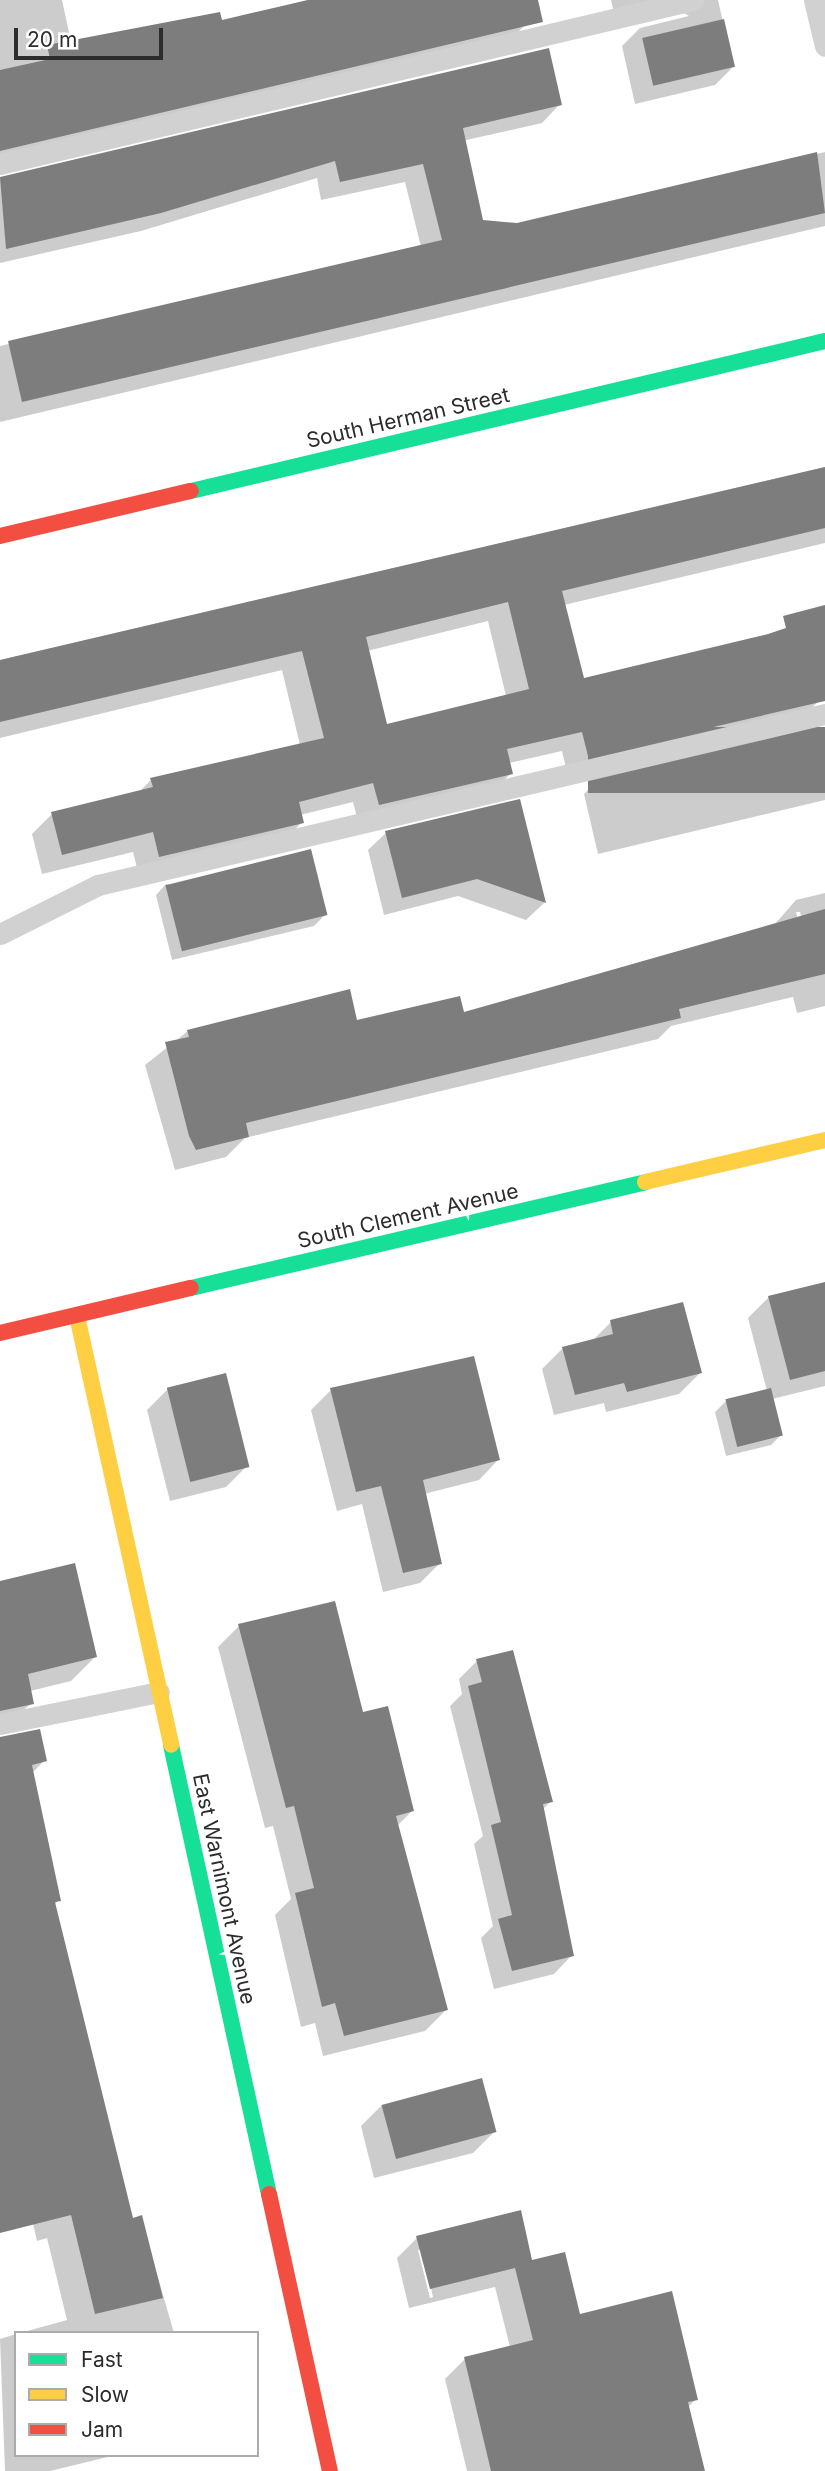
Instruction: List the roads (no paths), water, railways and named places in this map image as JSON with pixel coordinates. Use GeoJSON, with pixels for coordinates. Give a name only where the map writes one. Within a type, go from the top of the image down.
{"type":"FeatureCollection","features":[{"type":"Feature","properties":{"kind":"street","name":"South Herman Street"},"geometry":{"type":"LineString","coordinates":[[0,536],[825,341]]}},
{"type":"Feature","properties":{"kind":"street","name":"South Clement Avenue"},"geometry":{"type":"LineString","coordinates":[[0,1333],[825,1140]]}},
{"type":"Feature","properties":{"kind":"street","name":"East Warnimont Avenue"},"geometry":{"type":"LineString","coordinates":[[76,1315],[330,2471]]}},
{"type":"Feature","properties":{"kind":"lane"},"geometry":{"type":"LineString","coordinates":[[0,164],[693,0]]}},
{"type":"Feature","properties":{"kind":"lane"},"geometry":{"type":"LineString","coordinates":[[814,0],[825,46]]}},
{"type":"Feature","properties":{"kind":"lane"},"geometry":{"type":"LineString","coordinates":[[0,934],[98,885],[825,714]]}},
{"type":"Feature","properties":{"kind":"lane"},"geometry":{"type":"LineString","coordinates":[[0,1724],[159,1692]]}}]}
